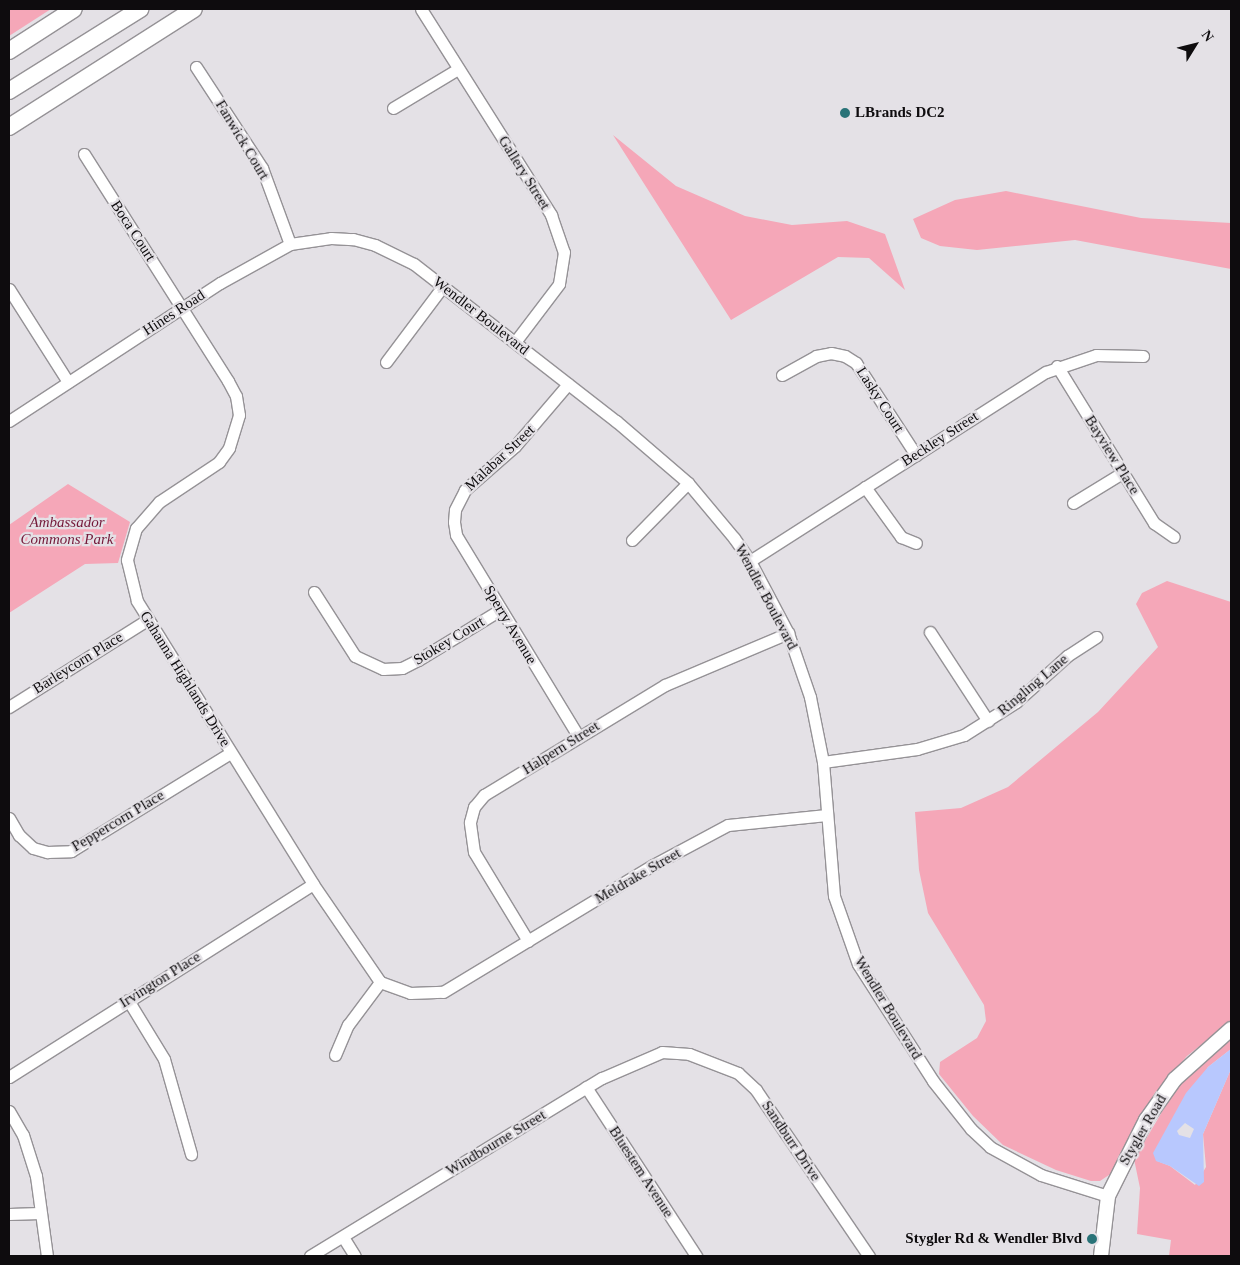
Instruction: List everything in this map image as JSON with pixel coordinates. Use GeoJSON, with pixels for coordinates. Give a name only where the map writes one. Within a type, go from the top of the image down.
{"type":"FeatureCollection","features":[{"type":"Feature","properties":{"kind":"highway"},"geometry":{"type":"LineString","coordinates":[[9,51],[74,9]]}},
{"type":"Feature","properties":{"kind":"highway"},"geometry":{"type":"LineString","coordinates":[[9,90],[140,9]]}},
{"type":"Feature","properties":{"kind":"highway"},"geometry":{"type":"LineString","coordinates":[[9,127],[194,9]]}},
{"type":"Feature","properties":{"kind":"main road","name":"Stygler Road"},"geometry":{"type":"LineString","coordinates":[[1101,1256],[1108,1196],[1160,1098],[1198,1056],[1231,1029]]}},
{"type":"Feature","properties":{"kind":"street","name":"Gallery Street"},"geometry":{"type":"LineString","coordinates":[[426,11],[458,69],[551,215],[564,252],[559,284],[515,342]]}},
{"type":"Feature","properties":{"kind":"street","name":"Fanwick Court"},"geometry":{"type":"LineString","coordinates":[[196,67],[262,168],[290,244]]}},
{"type":"Feature","properties":{"kind":"street"},"geometry":{"type":"LineString","coordinates":[[393,108],[458,69]]}},
{"type":"Feature","properties":{"kind":"street","name":"Boca Court"},"geometry":{"type":"LineString","coordinates":[[84,154],[182,307]]}},
{"type":"Feature","properties":{"kind":"street","name":"Hines Road"},"geometry":{"type":"LineString","coordinates":[[9,421],[182,307],[261,258],[290,244],[331,238],[353,239]]}},
{"type":"Feature","properties":{"kind":"street","name":"Wendler Boulevard"},"geometry":{"type":"LineString","coordinates":[[353,239],[376,245],[414,264],[568,384],[688,483],[750,561],[788,633],[810,697],[823,762],[834,896],[858,964],[933,1081],[971,1129],[990,1147],[1041,1175],[1108,1196]]}},
{"type":"Feature","properties":{"kind":"street"},"geometry":{"type":"LineString","coordinates":[[386,362],[443,286]]}},
{"type":"Feature","properties":{"kind":"street"},"geometry":{"type":"LineString","coordinates":[[9,289],[68,382]]}},
{"type":"Feature","properties":{"kind":"street","name":"Gahanna Highlands Drive"},"geometry":{"type":"LineString","coordinates":[[182,307],[191,327],[236,396],[239,415],[229,448],[219,462],[159,502],[136,528],[127,560],[129,579],[147,620],[312,884],[380,982]]}},
{"type":"Feature","properties":{"kind":"street","name":"Lasky Court"},"geometry":{"type":"LineString","coordinates":[[782,375],[816,356],[831,353],[844,356],[861,370],[916,455]]}},
{"type":"Feature","properties":{"kind":"street","name":"Beckley Street"},"geometry":{"type":"LineString","coordinates":[[750,561],[1057,366],[1096,355],[1143,356]]}},
{"type":"Feature","properties":{"kind":"street","name":"Bayview Place"},"geometry":{"type":"LineString","coordinates":[[1057,366],[1154,523],[1174,537]]}},
{"type":"Feature","properties":{"kind":"street","name":"Malabar Street"},"geometry":{"type":"LineString","coordinates":[[455,510],[472,482],[515,446],[568,384]]}},
{"type":"Feature","properties":{"kind":"street"},"geometry":{"type":"LineString","coordinates":[[1073,503],[1122,473]]}},
{"type":"Feature","properties":{"kind":"street"},"geometry":{"type":"LineString","coordinates":[[632,540],[688,483]]}},
{"type":"Feature","properties":{"kind":"street"},"geometry":{"type":"LineString","coordinates":[[865,487],[901,538],[916,543]]}},
{"type":"Feature","properties":{"kind":"street","name":"Sperry Avenue"},"geometry":{"type":"LineString","coordinates":[[455,510],[456,535],[578,736]]}},
{"type":"Feature","properties":{"kind":"street","name":"Stokey Court"},"geometry":{"type":"LineString","coordinates":[[314,592],[355,656],[384,668],[402,668],[500,610]]}},
{"type":"Feature","properties":{"kind":"street","name":"Barleycorn Place"},"geometry":{"type":"LineString","coordinates":[[9,707],[147,620]]}},
{"type":"Feature","properties":{"kind":"street"},"geometry":{"type":"LineString","coordinates":[[930,632],[988,721]]}},
{"type":"Feature","properties":{"kind":"street","name":"Halpern Street"},"geometry":{"type":"LineString","coordinates":[[528,940],[474,852],[470,822],[474,807],[484,795],[578,736],[666,685],[788,633]]}},
{"type":"Feature","properties":{"kind":"street","name":"Ringling Lane"},"geometry":{"type":"LineString","coordinates":[[823,762],[938,745],[988,721],[1016,702],[1066,656],[1096,637]]}},
{"type":"Feature","properties":{"kind":"street","name":"Peppercorn Place"},"geometry":{"type":"LineString","coordinates":[[9,818],[19,834],[33,848],[48,852],[71,851],[230,753]]}},
{"type":"Feature","properties":{"kind":"street","name":"Meldrake Street"},"geometry":{"type":"LineString","coordinates":[[380,982],[410,993],[443,992],[465,981],[528,940],[653,865],[728,825],[826,815]]}},
{"type":"Feature","properties":{"kind":"street","name":"Irvington Place"},"geometry":{"type":"LineString","coordinates":[[9,1077],[312,884]]}},
{"type":"Feature","properties":{"kind":"street"},"geometry":{"type":"LineString","coordinates":[[335,1055],[348,1025],[380,982]]}},
{"type":"Feature","properties":{"kind":"street"},"geometry":{"type":"LineString","coordinates":[[128,1000],[164,1059],[191,1154]]}},
{"type":"Feature","properties":{"kind":"street","name":"Windbourne Street"},"geometry":{"type":"LineString","coordinates":[[310,1256],[586,1088],[662,1052],[689,1054]]}},
{"type":"Feature","properties":{"kind":"street","name":"Sandburr Drive"},"geometry":{"type":"LineString","coordinates":[[689,1054],[738,1072],[756,1090],[869,1256]]}},
{"type":"Feature","properties":{"kind":"street","name":"Bluestem Avenue"},"geometry":{"type":"LineString","coordinates":[[586,1088],[696,1256]]}},
{"type":"Feature","properties":{"kind":"street"},"geometry":{"type":"LineString","coordinates":[[9,1111],[23,1135],[31,1159],[47,1256]]}},
{"type":"Feature","properties":{"kind":"street"},"geometry":{"type":"LineString","coordinates":[[9,1214],[40,1213]]}},
{"type":"Feature","properties":{"kind":"street"},"geometry":{"type":"LineString","coordinates":[[343,1237],[355,1256]]}},
{"type":"Feature","properties":{"kind":"green space"},"geometry":{"type":"Polygon","coordinates":[[[9,9],[51,9],[9,36],[9,9]]]}},
{"type":"Feature","properties":{"kind":"green space"},"geometry":{"type":"Polygon","coordinates":[[[613,135],[676,186],[745,216],[792,225],[847,221],[885,234],[905,290],[869,258],[838,257],[731,320],[613,135]]]}},
{"type":"Feature","properties":{"kind":"green space"},"geometry":{"type":"Polygon","coordinates":[[[1006,191],[1141,218],[1231,223],[1231,269],[1075,240],[977,250],[940,246],[921,238],[913,219],[955,200],[1006,191]]]}},
{"type":"Feature","properties":{"kind":"green space","name":"Ambassador Commons Park"},"geometry":{"type":"Polygon","coordinates":[[[68,484],[130,522],[118,563],[85,564],[9,613],[9,525],[68,484]]]}},
{"type":"Feature","properties":{"kind":"green space"},"geometry":{"type":"Polygon","coordinates":[[[1167,581],[1231,602],[1231,1021],[1187,1056],[1168,1078],[1112,1173],[1100,1181],[1091,1181],[1056,1170],[1003,1145],[973,1116],[939,1074],[940,1062],[977,1038],[986,1021],[984,1005],[928,913],[919,870],[915,812],[961,808],[1008,787],[1098,712],[1158,647],[1136,604],[1142,593],[1167,581]]]}},
{"type":"Feature","properties":{"kind":"green space"},"geometry":{"type":"Polygon","coordinates":[[[1231,1039],[1231,1049],[1208,1067],[1157,1161],[1170,1166],[1195,1185],[1206,1167],[1203,1134],[1231,1069],[1231,1256],[1169,1256],[1171,1240],[1137,1234],[1140,1188],[1134,1159],[1179,1083],[1231,1039]]]}},
{"type":"Feature","properties":{"kind":"water"},"geometry":{"type":"Polygon","coordinates":[[[1231,1049],[1231,1069],[1203,1134],[1204,1182],[1199,1186],[1170,1166],[1156,1161],[1153,1153],[1186,1093],[1208,1067],[1231,1049]],[[1185,1123],[1177,1131],[1179,1135],[1190,1138],[1194,1129],[1185,1123]]]}},
{"type":"Feature","properties":{"kind":"place","name":"LBrands DC2"},"geometry":{"type":"Point","coordinates":[845,113]}},
{"type":"Feature","properties":{"kind":"place","name":"Stygler Rd & Wendler Blvd"},"geometry":{"type":"Point","coordinates":[1092,1239]}}]}
